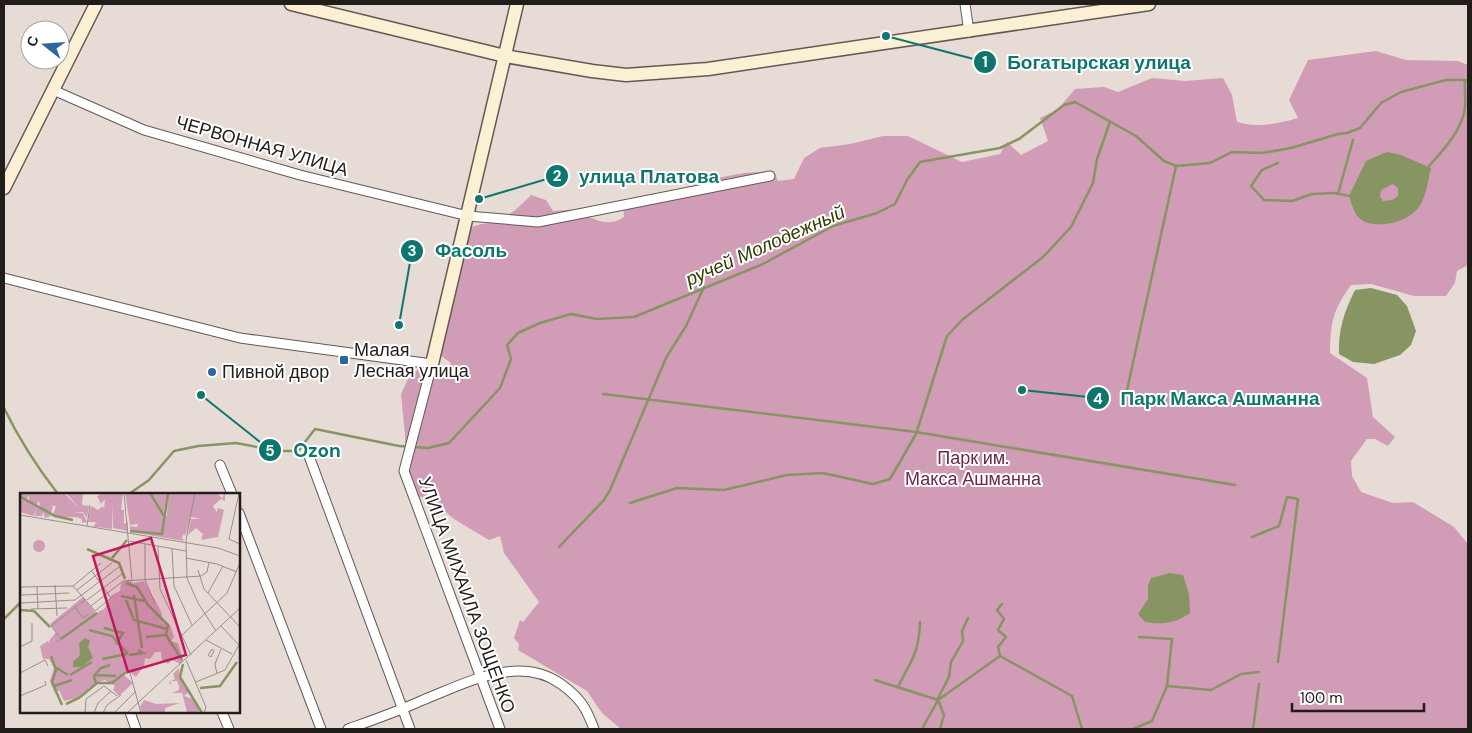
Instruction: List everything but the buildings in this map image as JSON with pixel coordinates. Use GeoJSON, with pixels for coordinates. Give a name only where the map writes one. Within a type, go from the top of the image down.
{"type":"FeatureCollection","features":[{"type":"Feature","properties":{"kind":"street"},"geometry":{"type":"LineString","coordinates":[[4,188],[96,4]]}},
{"type":"Feature","properties":{"kind":"street"},"geometry":{"type":"LineString","coordinates":[[291,4],[505,56],[592,71],[650,74],[708,69],[1149,4]]}},
{"type":"Feature","properties":{"kind":"street"},"geometry":{"type":"LineString","coordinates":[[4,278],[240,338],[432,364],[517,4]]}},
{"type":"Feature","properties":{"kind":"street"},"geometry":{"type":"LineString","coordinates":[[965,4],[969,32]]}},
{"type":"Feature","properties":{"kind":"street","name":"ЧЕРВОННАЯ УЛИЦА"},"geometry":{"type":"LineString","coordinates":[[53,90],[144,130],[300,175],[468,216],[538,222],[770,176]]}},
{"type":"Feature","properties":{"kind":"street","name":"УЛИЦА МИХАИЛА ЗОЩЕНКО"},"geometry":{"type":"LineString","coordinates":[[432,364],[404,471],[479,677],[500,729]]}},
{"type":"Feature","properties":{"kind":"street"},"geometry":{"type":"LineString","coordinates":[[309,456],[410,729]]}},
{"type":"Feature","properties":{"kind":"street"},"geometry":{"type":"LineString","coordinates":[[220,465],[232,493]]}},
{"type":"Feature","properties":{"kind":"street"},"geometry":{"type":"LineString","coordinates":[[240,516],[321,729]]}},
{"type":"Feature","properties":{"kind":"street"},"geometry":{"type":"LineString","coordinates":[[348,729],[479,677],[517,670],[547,674],[568,689],[586,707],[594,729]]}},
{"type":"Feature","properties":{"kind":"street"},"geometry":{"type":"LineString","coordinates":[[130,713],[136,729]]}},
{"type":"Feature","properties":{"kind":"street"},"geometry":{"type":"LineString","coordinates":[[222,713],[229,729]]}},
{"type":"Feature","properties":{"kind":"green space","name":"Парк им. Макса Ашманна"},"geometry":{"type":"Polygon","coordinates":[[[1376,51],[1406,60],[1458,61],[1468,65],[1468,265],[1457,271],[1455,283],[1446,296],[1414,296],[1371,284],[1351,285],[1336,310],[1331,333],[1330,353],[1367,378],[1373,417],[1395,437],[1388,446],[1375,439],[1367,439],[1351,461],[1352,476],[1361,492],[1393,503],[1413,502],[1454,527],[1468,544],[1468,729],[621,729],[602,713],[587,691],[518,650],[519,644],[514,638],[520,620],[523,622],[539,602],[504,553],[500,536],[489,540],[454,519],[430,499],[417,496],[405,484],[405,435],[401,394],[408,379],[418,369],[447,371],[451,363],[440,355],[470,228],[507,216],[531,195],[546,200],[553,211],[573,210],[598,221],[611,222],[624,217],[623,201],[679,191],[712,179],[744,173],[774,171],[778,181],[794,179],[804,158],[820,148],[850,144],[883,136],[908,136],[962,162],[1000,154],[1007,142],[1021,155],[1048,141],[1040,118],[1058,109],[1075,89],[1104,87],[1118,92],[1152,78],[1185,81],[1223,78],[1232,95],[1237,122],[1252,125],[1275,123],[1298,118],[1289,100],[1308,60],[1376,51]]]}},
{"type":"Feature","properties":{"kind":"shaded area"},"geometry":{"type":"Polygon","coordinates":[[[1387,152],[1401,155],[1431,168],[1423,200],[1413,213],[1401,220],[1386,224],[1372,224],[1359,218],[1354,211],[1349,196],[1366,161],[1387,152]],[[1393,184],[1381,190],[1380,197],[1383,201],[1392,200],[1398,196],[1398,188],[1393,184]]]}},
{"type":"Feature","properties":{"kind":"shaded area"},"geometry":{"type":"Polygon","coordinates":[[[1371,288],[1397,295],[1407,306],[1416,331],[1411,345],[1400,355],[1374,364],[1353,362],[1339,354],[1342,321],[1355,290],[1371,288]]]}},
{"type":"Feature","properties":{"kind":"shaded area"},"geometry":{"type":"Polygon","coordinates":[[[1170,573],[1183,575],[1189,594],[1190,613],[1169,622],[1145,622],[1138,614],[1148,599],[1148,585],[1151,578],[1170,573]]]}},
{"type":"Feature","properties":{"kind":"waterway","name":"ручей Молодежный"},"geometry":{"type":"LineString","coordinates":[[130,493],[149,480],[174,451],[198,446],[236,443],[278,451],[298,451],[315,429],[399,446],[428,448],[449,443],[500,388],[511,359],[507,345],[518,333],[540,323],[571,314],[597,319],[634,317],[763,264],[833,226],[877,213],[895,204],[907,180],[920,162],[1000,148],[1019,139],[1064,105],[1075,102],[1136,136],[1164,161],[1176,166],[1210,163],[1232,152],[1262,153],[1291,148],[1347,133],[1360,128],[1381,103],[1401,92],[1446,80],[1468,80]]}},
{"type":"Feature","properties":{"kind":"waterway"},"geometry":{"type":"LineString","coordinates":[[1429,166],[1450,142],[1462,121],[1465,106],[1465,81]]}},
{"type":"Feature","properties":{"kind":"waterway"},"geometry":{"type":"LineString","coordinates":[[630,503],[677,488],[724,490],[787,475],[823,473],[873,484],[890,479],[916,434],[947,336],[962,320],[1043,257],[1071,227],[1093,183],[1097,159],[1110,122]]}},
{"type":"Feature","properties":{"kind":"waterway"},"geometry":{"type":"LineString","coordinates":[[1338,194],[1353,140]]}},
{"type":"Feature","properties":{"kind":"waterway"},"geometry":{"type":"LineString","coordinates":[[1278,163],[1262,170],[1251,186],[1264,200],[1292,201],[1312,194],[1334,193],[1349,196]]}},
{"type":"Feature","properties":{"kind":"waterway"},"geometry":{"type":"LineString","coordinates":[[1124,404],[1176,166]]}},
{"type":"Feature","properties":{"kind":"waterway"},"geometry":{"type":"LineString","coordinates":[[559,547],[604,500],[610,490],[666,358],[686,326],[704,287]]}},
{"type":"Feature","properties":{"kind":"waterway"},"geometry":{"type":"LineString","coordinates":[[603,394],[916,432],[1235,485]]}},
{"type":"Feature","properties":{"kind":"waterway"},"geometry":{"type":"LineString","coordinates":[[4,408],[29,452],[57,493]]}},
{"type":"Feature","properties":{"kind":"waterway"},"geometry":{"type":"LineString","coordinates":[[1252,537],[1279,526],[1287,497],[1298,499],[1278,662]]}},
{"type":"Feature","properties":{"kind":"waterway","name":"ручей Молодежный"},"geometry":{"type":"LineString","coordinates":[[4,619],[20,603]]}},
{"type":"Feature","properties":{"kind":"waterway"},"geometry":{"type":"LineString","coordinates":[[1000,656],[998,647],[1006,637],[998,630],[1004,619],[997,610],[1002,604]]}},
{"type":"Feature","properties":{"kind":"waterway"},"geometry":{"type":"LineString","coordinates":[[938,698],[949,677],[951,662],[963,641],[962,631],[968,618]]}},
{"type":"Feature","properties":{"kind":"waterway"},"geometry":{"type":"LineString","coordinates":[[898,687],[916,650],[920,622]]}},
{"type":"Feature","properties":{"kind":"waterway"},"geometry":{"type":"LineString","coordinates":[[1139,637],[1172,639],[1167,686]]}},
{"type":"Feature","properties":{"kind":"waterway"},"geometry":{"type":"LineString","coordinates":[[922,729],[938,700],[1000,656],[1072,696],[1082,729]]}},
{"type":"Feature","properties":{"kind":"waterway"},"geometry":{"type":"LineString","coordinates":[[1133,729],[1152,721],[1167,686],[1211,690],[1241,674],[1259,672]]}},
{"type":"Feature","properties":{"kind":"waterway"},"geometry":{"type":"LineString","coordinates":[[875,680],[938,700],[944,715],[940,729]]}},
{"type":"Feature","properties":{"kind":"waterway"},"geometry":{"type":"LineString","coordinates":[[1253,729],[1259,684]]}},
{"type":"Feature","properties":{"kind":"place","name":"Богатырская улица"},"geometry":{"type":"Point","coordinates":[886,36]}},
{"type":"Feature","properties":{"kind":"place","name":"улица Платова"},"geometry":{"type":"Point","coordinates":[479,199]}},
{"type":"Feature","properties":{"kind":"place","name":"Фасоль"},"geometry":{"type":"Point","coordinates":[399,325]}},
{"type":"Feature","properties":{"kind":"place","name":"Малая Лесная улица"},"geometry":{"type":"Point","coordinates":[344,360]}},
{"type":"Feature","properties":{"kind":"place","name":"Пивной двор"},"geometry":{"type":"Point","coordinates":[212,372]}},
{"type":"Feature","properties":{"kind":"place","name":"Парк Макса Ашманна"},"geometry":{"type":"Point","coordinates":[1022,390]}},
{"type":"Feature","properties":{"kind":"place","name":"Ozon"},"geometry":{"type":"Point","coordinates":[201,395]}}]}
